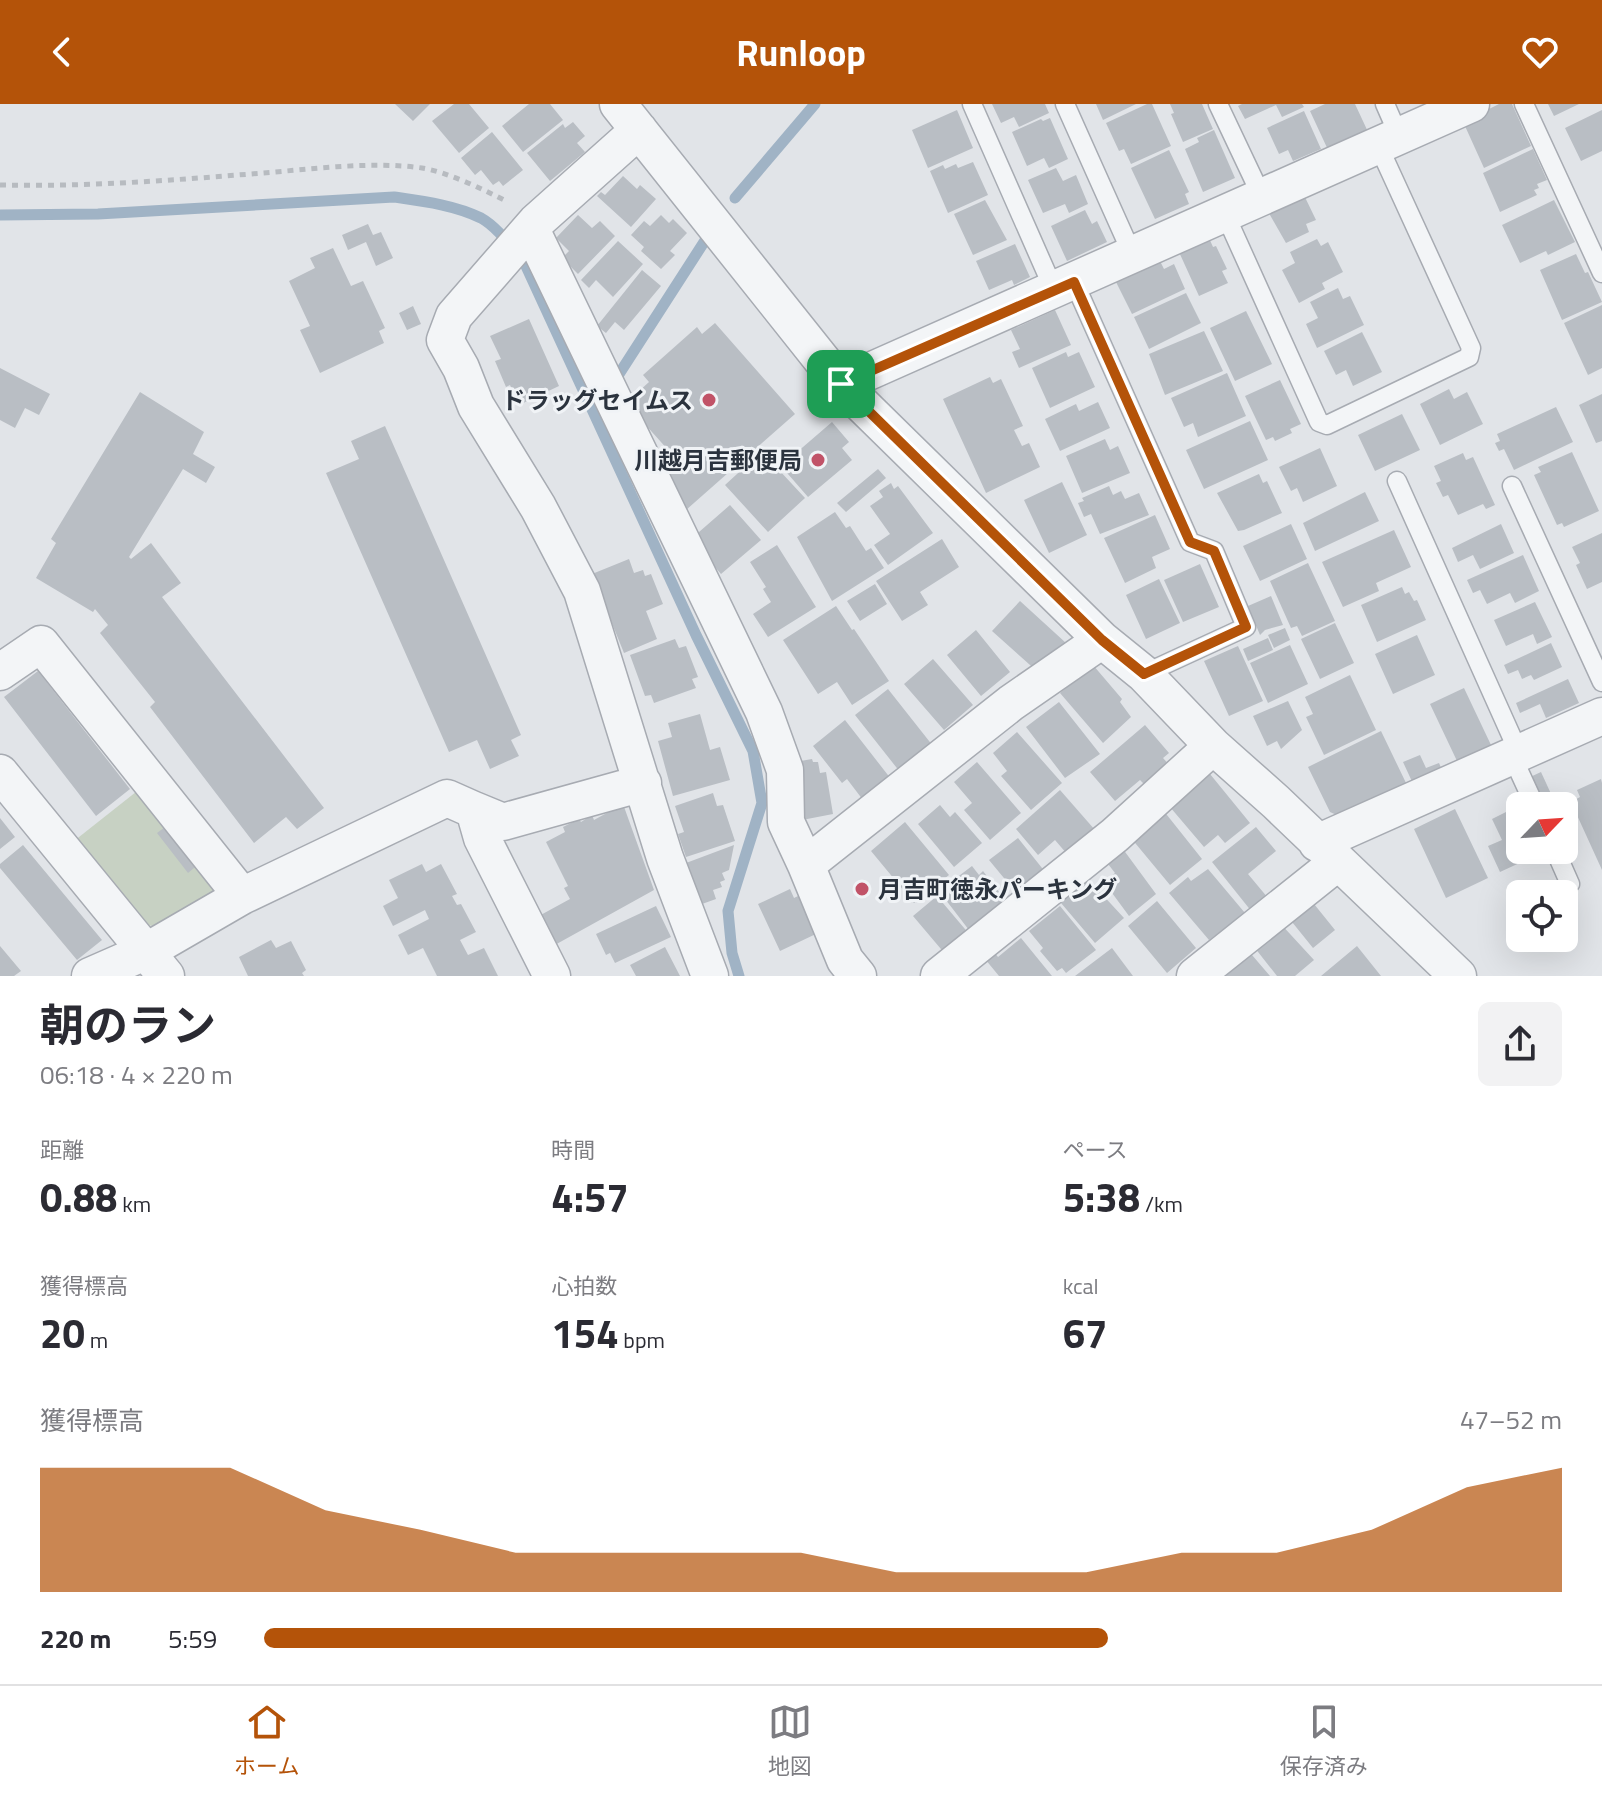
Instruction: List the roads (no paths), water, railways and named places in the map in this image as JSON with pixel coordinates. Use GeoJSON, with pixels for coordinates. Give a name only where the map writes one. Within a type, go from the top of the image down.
{"type":"FeatureCollection","features":[{"type":"Feature","properties":{"kind":"street"},"geometry":{"type":"LineString","coordinates":[[841,384],[1262,197],[1387,128],[1471,104]]}},
{"type":"Feature","properties":{"kind":"street"},"geometry":{"type":"LineString","coordinates":[[710,976],[665,858],[582,591],[538,507],[476,406],[461,368],[445,340],[454,316],[629,117],[841,384],[1102,640],[1144,674],[1213,746],[1458,976]]}},
{"type":"Feature","properties":{"kind":"street"},"geometry":{"type":"LineString","coordinates":[[533,226],[764,712],[785,770],[786,822],[845,960],[858,976]]}},
{"type":"Feature","properties":{"kind":"street"},"geometry":{"type":"LineString","coordinates":[[806,865],[1011,703],[1102,640]]}},
{"type":"Feature","properties":{"kind":"street"},"geometry":{"type":"LineString","coordinates":[[0,672],[41,644],[242,896]]}},
{"type":"Feature","properties":{"kind":"street"},"geometry":{"type":"LineString","coordinates":[[1195,976],[1328,853],[1516,755],[1602,716]]}},
{"type":"Feature","properties":{"kind":"street"},"geometry":{"type":"LineString","coordinates":[[939,976],[1115,835],[1213,746]]}},
{"type":"Feature","properties":{"kind":"street"},"geometry":{"type":"LineString","coordinates":[[0,773],[156,964]]}},
{"type":"Feature","properties":{"kind":"street"},"geometry":{"type":"LineString","coordinates":[[90,976],[156,964],[242,896],[447,798],[503,822],[643,783]]}},
{"type":"Feature","properties":{"kind":"street"},"geometry":{"type":"LineString","coordinates":[[474,810],[482,838],[552,976]]}},
{"type":"Feature","properties":{"kind":"lane"},"geometry":{"type":"LineString","coordinates":[[972,104],[1190,542],[1214,551],[1246,627],[1144,674]]}},
{"type":"Feature","properties":{"kind":"lane"},"geometry":{"type":"LineString","coordinates":[[1065,104],[1133,256]]}},
{"type":"Feature","properties":{"kind":"lane"},"geometry":{"type":"LineString","coordinates":[[1218,104],[1262,197]]}},
{"type":"Feature","properties":{"kind":"lane"},"geometry":{"type":"LineString","coordinates":[[1524,104],[1602,273]]}},
{"type":"Feature","properties":{"kind":"lane"},"geometry":{"type":"LineString","coordinates":[[1225,214],[1319,422],[1327,425],[1469,357],[1471,348],[1387,128]]}},
{"type":"Feature","properties":{"kind":"lane"},"geometry":{"type":"LineString","coordinates":[[1397,481],[1530,792]]}},
{"type":"Feature","properties":{"kind":"lane"},"geometry":{"type":"LineString","coordinates":[[1512,486],[1602,682]]}},
{"type":"Feature","properties":{"kind":"waterway"},"geometry":{"type":"LineString","coordinates":[[735,198],[815,104]]}},
{"type":"Feature","properties":{"kind":"waterway"},"geometry":{"type":"LineString","coordinates":[[0,215],[98,214],[394,197],[460,210],[488,222],[499,233],[525,264],[696,635],[753,751],[762,803],[728,911],[732,953],[739,976]]}},
{"type":"Feature","properties":{"kind":"waterway"},"geometry":{"type":"LineString","coordinates":[[612,385],[706,239]]}},
{"type":"Feature","properties":{"kind":"place","name":"ドラッグセイムス"},"geometry":{"type":"Point","coordinates":[709,400]}},
{"type":"Feature","properties":{"kind":"place","name":"川越月吉郵便局"},"geometry":{"type":"Point","coordinates":[818,460]}},
{"type":"Feature","properties":{"kind":"place","name":"月吉町徳永パーキング"},"geometry":{"type":"Point","coordinates":[862,889]}}]}
